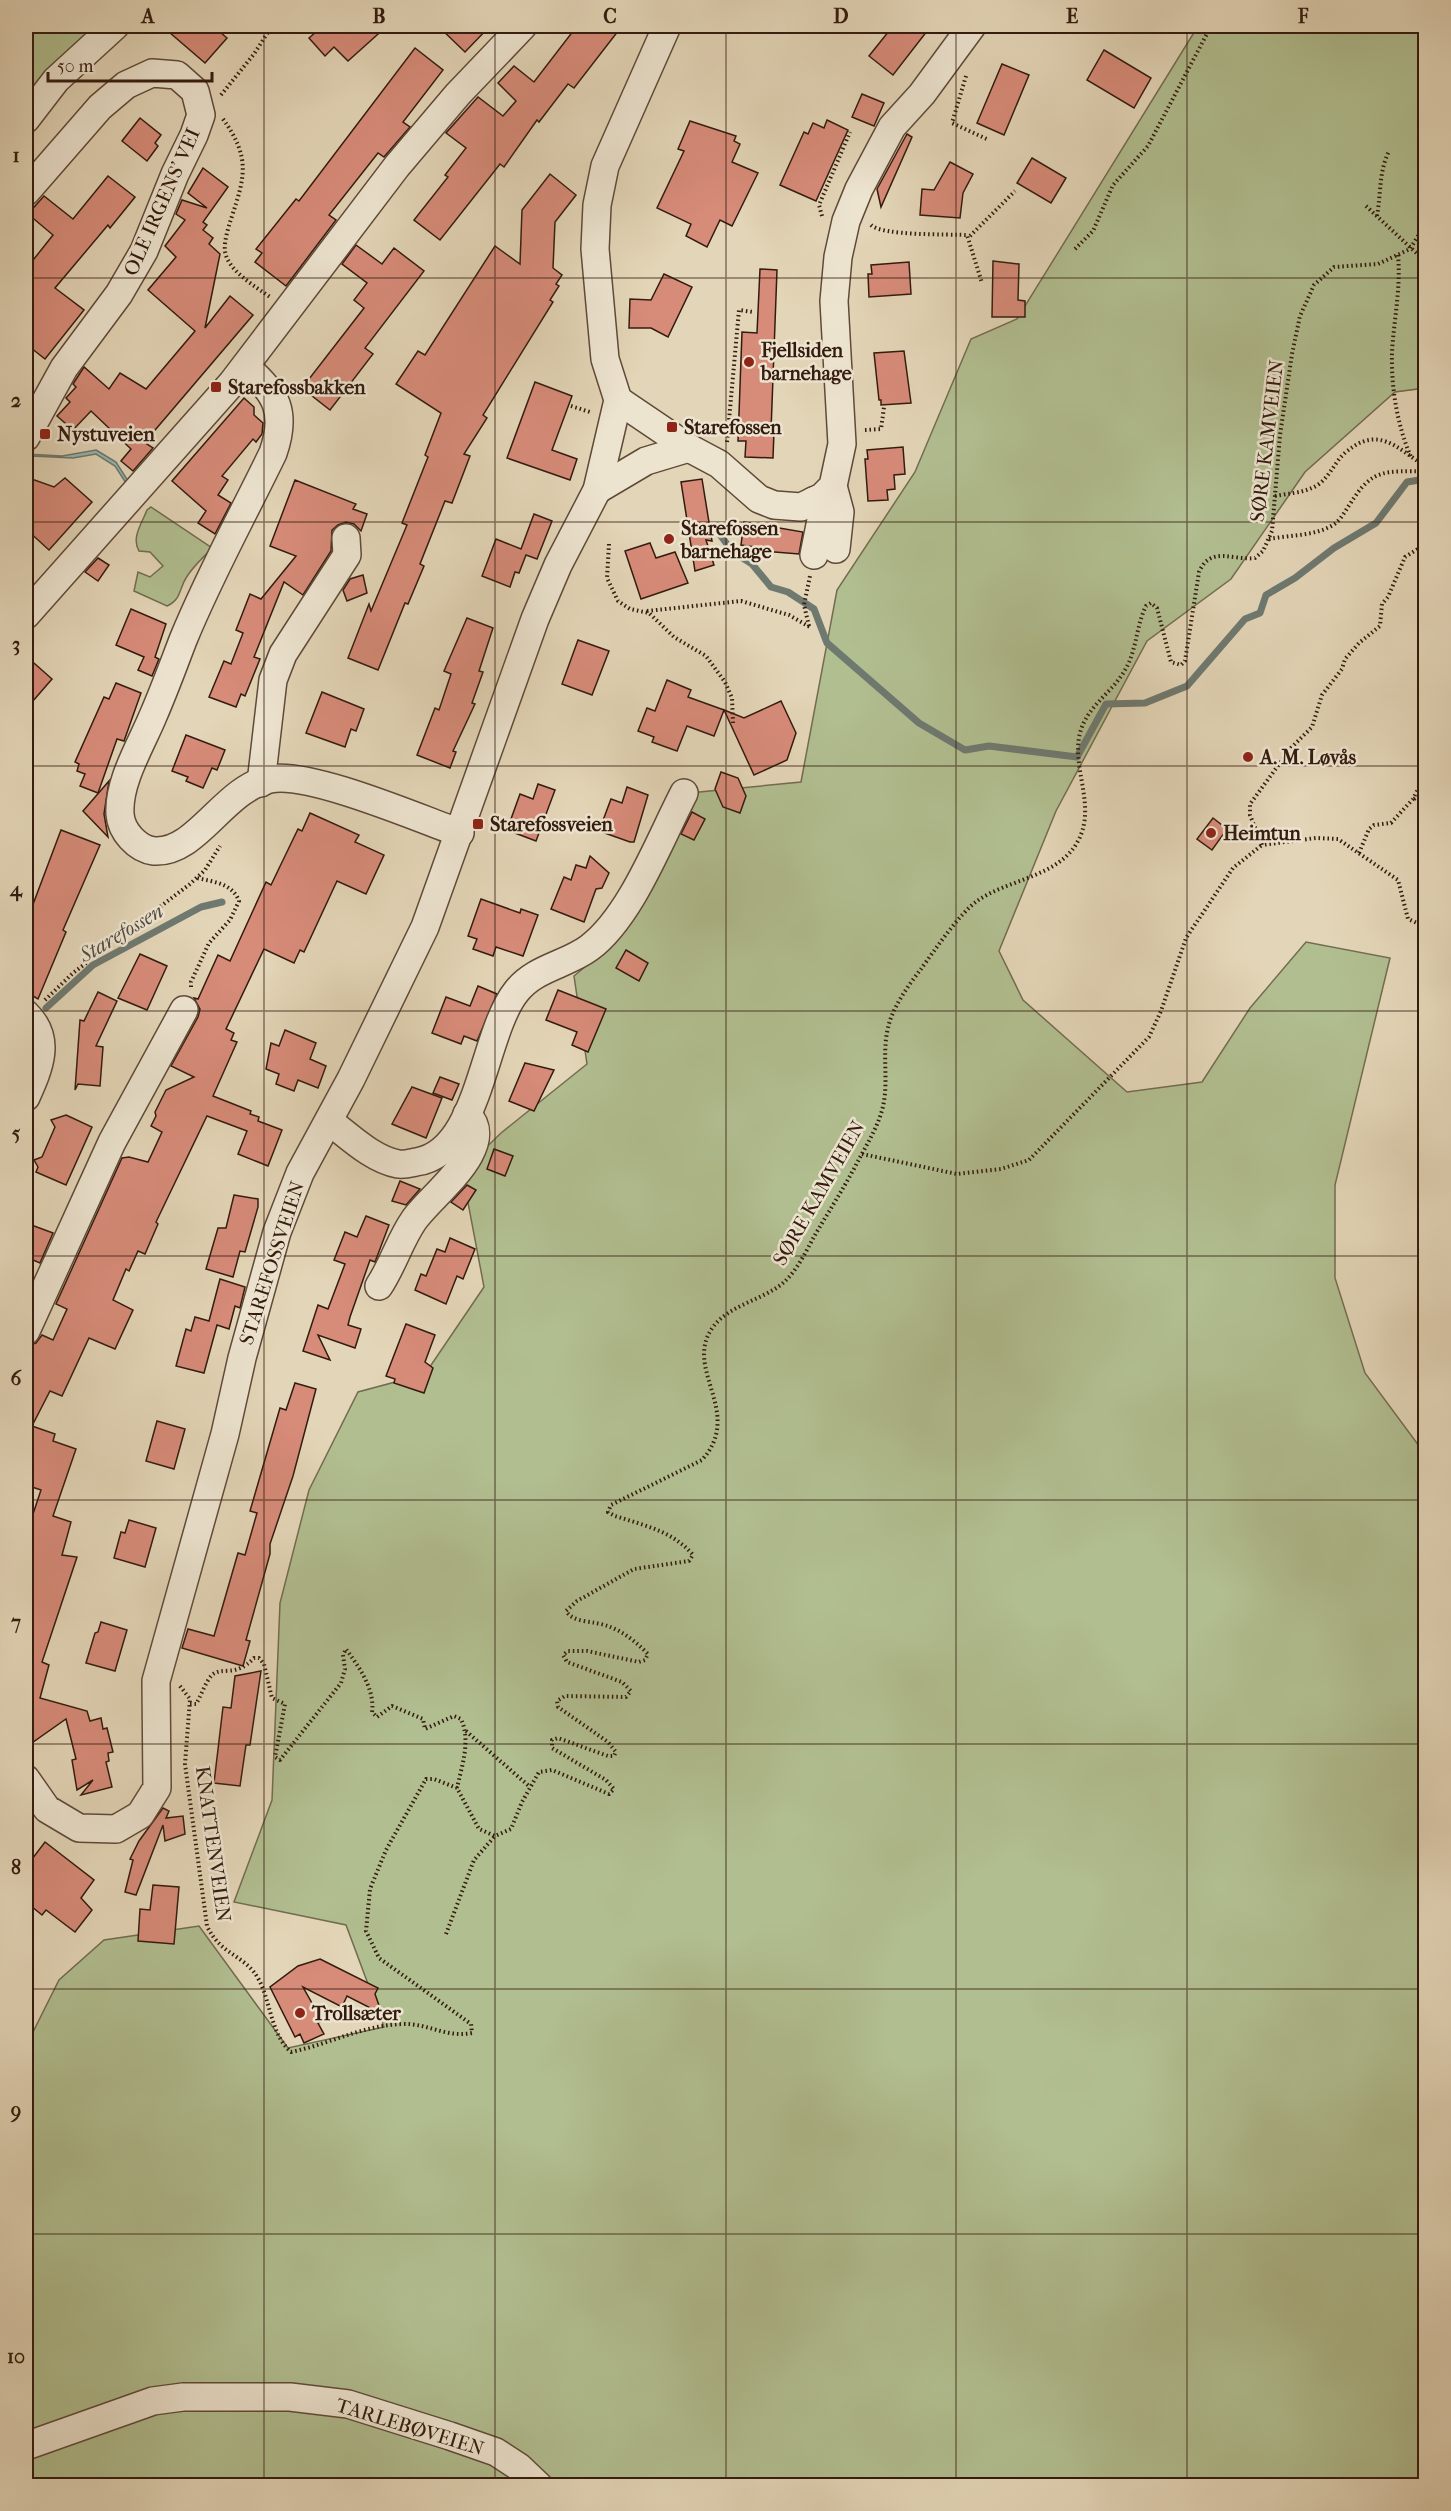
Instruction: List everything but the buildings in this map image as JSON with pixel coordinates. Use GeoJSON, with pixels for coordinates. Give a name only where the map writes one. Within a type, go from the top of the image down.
{"type":"FeatureCollection","features":[{"type":"Feature","properties":{"kind":"street"},"geometry":{"type":"LineString","coordinates":[[26,119],[56,80],[115,26]]}},
{"type":"Feature","properties":{"kind":"street"},"geometry":{"type":"LineString","coordinates":[[26,615],[246,367],[288,309],[428,129],[523,26]]}},
{"type":"Feature","properties":{"kind":"street"},"geometry":{"type":"LineString","coordinates":[[667,26],[605,166],[597,205],[595,249],[605,358],[618,400],[690,448],[722,466],[759,499],[791,508],[823,494]]}},
{"type":"Feature","properties":{"kind":"street"},"geometry":{"type":"LineString","coordinates":[[825,552],[823,494],[842,444],[834,301],[838,257],[846,221],[859,189],[892,127],[921,94],[972,26]]}},
{"type":"Feature","properties":{"kind":"street","name":"OLE IRGENS' VEI"},"geometry":{"type":"LineString","coordinates":[[26,192],[100,107],[126,85],[152,73],[177,75],[195,91],[201,112],[198,125],[144,251],[119,294],[64,368],[26,437]]}},
{"type":"Feature","properties":{"kind":"street"},"geometry":{"type":"LineString","coordinates":[[246,367],[275,396],[280,434],[183,641],[123,789],[120,815],[129,838],[152,851],[170,849],[188,840],[236,794],[269,779],[299,779],[460,833]]}},
{"type":"Feature","properties":{"kind":"street","name":"STAREFOSSVEIEN"},"geometry":{"type":"LineString","coordinates":[[26,1779],[47,1809],[79,1828],[116,1829],[140,1815],[157,1788],[159,1764],[155,1702],[159,1672],[225,1434],[250,1325],[278,1232],[300,1173],[329,1121],[414,951],[460,833],[535,619],[558,565],[597,490],[618,400]]}},
{"type":"Feature","properties":{"kind":"street"},"geometry":{"type":"LineString","coordinates":[[597,490],[646,461],[690,448]]}},
{"type":"Feature","properties":{"kind":"street"},"geometry":{"type":"LineString","coordinates":[[261,783],[273,680],[283,654],[347,555],[346,538]]}},
{"type":"Feature","properties":{"kind":"street"},"geometry":{"type":"LineString","coordinates":[[329,1121],[376,1155],[399,1164],[424,1161],[443,1151],[460,1131],[499,1026],[515,993],[538,972],[574,957],[608,932],[631,897],[684,793]]}},
{"type":"Feature","properties":{"kind":"street"},"geometry":{"type":"LineString","coordinates":[[26,1097],[42,1054],[41,1036],[33,1021],[34,1008]]}},
{"type":"Feature","properties":{"kind":"street"},"geometry":{"type":"LineString","coordinates":[[26,1331],[112,1142],[184,1010]]}},
{"type":"Feature","properties":{"kind":"street"},"geometry":{"type":"LineString","coordinates":[[379,1286],[415,1219],[460,1169],[471,1151],[478,1131],[474,1121],[467,1114]]}},
{"type":"Feature","properties":{"kind":"street","name":"TARLEBØVEIEN"},"geometry":{"type":"LineString","coordinates":[[26,2446],[153,2401],[183,2397],[290,2397],[348,2404],[496,2452],[519,2466],[539,2486]]}},
{"type":"Feature","properties":{"kind":"path"},"geometry":{"type":"LineString","coordinates":[[218,98],[254,54],[272,26]]}},
{"type":"Feature","properties":{"kind":"path"},"geometry":{"type":"LineString","coordinates":[[1075,249],[1093,231],[1113,185],[1148,146],[1211,26]]}},
{"type":"Feature","properties":{"kind":"path"},"geometry":{"type":"LineString","coordinates":[[965,81],[952,123],[989,140]]}},
{"type":"Feature","properties":{"kind":"path","name":"OLE IRGENS' VEI"},"geometry":{"type":"LineString","coordinates":[[221,116],[234,134],[242,152],[244,179],[227,233],[225,252],[234,268],[288,309]]}},
{"type":"Feature","properties":{"kind":"path"},"geometry":{"type":"LineString","coordinates":[[826,218],[823,218],[820,213],[819,205],[850,132]]}},
{"type":"Feature","properties":{"kind":"path"},"geometry":{"type":"LineString","coordinates":[[1377,216],[1382,183],[1381,168],[1389,151]]}},
{"type":"Feature","properties":{"kind":"path"},"geometry":{"type":"LineString","coordinates":[[874,228],[970,236],[1015,191]]}},
{"type":"Feature","properties":{"kind":"path"},"geometry":{"type":"LineString","coordinates":[[1366,206],[1425,262]]}},
{"type":"Feature","properties":{"kind":"path"},"geometry":{"type":"LineString","coordinates":[[1410,249],[1425,223]]}},
{"type":"Feature","properties":{"kind":"path"},"geometry":{"type":"LineString","coordinates":[[970,236],[982,284]]}},
{"type":"Feature","properties":{"kind":"path","name":"SØRE KAMVEIEN"},"geometry":{"type":"LineString","coordinates":[[446,1934],[474,1860],[495,1836],[511,1829],[539,1772],[552,1770],[609,1794],[614,1789],[606,1780],[552,1748],[552,1740],[558,1738],[608,1756],[614,1756],[616,1752],[608,1742],[558,1707],[557,1701],[565,1696],[627,1697],[631,1691],[622,1682],[567,1662],[563,1655],[568,1651],[587,1651],[639,1662],[645,1660],[648,1654],[633,1640],[609,1626],[575,1619],[566,1611],[576,1601],[621,1575],[650,1565],[689,1561],[693,1555],[684,1544],[668,1533],[608,1512],[611,1505],[702,1460],[712,1449],[718,1435],[719,1414],[705,1361],[706,1343],[712,1328],[722,1318],[767,1295],[786,1281],[862,1154],[880,1116],[884,1101],[886,1041],[894,1011],[919,972],[974,903],[993,890],[1047,869],[1072,850],[1080,838],[1084,819],[1079,737],[1088,713],[1125,670],[1134,653],[1146,606],[1151,603],[1157,608],[1168,654],[1172,662],[1181,665],[1185,661],[1199,572],[1204,562],[1210,556],[1220,555],[1255,558],[1263,551],[1269,539],[1280,435],[1292,354],[1300,316],[1314,285],[1334,267],[1378,264],[1410,249]]}},
{"type":"Feature","properties":{"kind":"path"},"geometry":{"type":"LineString","coordinates":[[1398,255],[1400,279],[1392,354],[1401,434],[1411,457]]}},
{"type":"Feature","properties":{"kind":"path"},"geometry":{"type":"LineString","coordinates":[[722,466],[730,425],[739,310],[753,312]]}},
{"type":"Feature","properties":{"kind":"path"},"geometry":{"type":"LineString","coordinates":[[861,421],[865,431],[881,429],[884,407]]}},
{"type":"Feature","properties":{"kind":"path"},"geometry":{"type":"LineString","coordinates":[[1275,495],[1306,491],[1318,484],[1354,444],[1373,437],[1386,440],[1425,469]]}},
{"type":"Feature","properties":{"kind":"path"},"geometry":{"type":"LineString","coordinates":[[1269,539],[1314,532],[1331,526],[1339,520],[1361,486],[1372,476],[1425,469]]}},
{"type":"Feature","properties":{"kind":"path"},"geometry":{"type":"LineString","coordinates":[[1262,845],[1250,815],[1250,804],[1291,748],[1312,728],[1322,695],[1342,669],[1345,659],[1359,643],[1380,626],[1382,604],[1388,597],[1405,557],[1421,547],[1425,539]]}},
{"type":"Feature","properties":{"kind":"path"},"geometry":{"type":"LineString","coordinates":[[609,544],[607,573],[611,589],[621,604],[646,611],[741,601],[789,615],[810,627],[805,602]]}},
{"type":"Feature","properties":{"kind":"path"},"geometry":{"type":"LineString","coordinates":[[646,611],[674,637],[706,657],[725,682],[732,698],[734,723]]}},
{"type":"Feature","properties":{"kind":"path"},"geometry":{"type":"LineString","coordinates":[[1413,799],[1425,773]]}},
{"type":"Feature","properties":{"kind":"path"},"geometry":{"type":"LineString","coordinates":[[1359,853],[1369,829],[1374,825],[1391,823],[1413,799],[1425,791]]}},
{"type":"Feature","properties":{"kind":"path"},"geometry":{"type":"LineString","coordinates":[[34,1008],[73,973],[196,878],[210,864],[225,837]]}},
{"type":"Feature","properties":{"kind":"path"},"geometry":{"type":"LineString","coordinates":[[862,1154],[957,1174],[1001,1169],[1029,1160],[1149,1037],[1161,1011],[1186,938],[1233,868],[1262,845],[1316,838],[1338,838],[1398,879],[1408,919],[1425,927]]}},
{"type":"Feature","properties":{"kind":"path"},"geometry":{"type":"LineString","coordinates":[[191,982],[209,944],[230,920],[239,901],[235,892],[225,885],[196,878]]}},
{"type":"Feature","properties":{"kind":"path"},"geometry":{"type":"LineString","coordinates":[[159,1672],[181,1687],[190,1699],[190,1704],[196,1704],[211,1676],[218,1672],[234,1672],[245,1667],[254,1658],[259,1658],[264,1664],[272,1698],[285,1704],[275,1757],[280,1760],[341,1683],[345,1669],[343,1655],[346,1649],[360,1669],[374,1700],[372,1712],[377,1717],[392,1706],[423,1719],[425,1729],[454,1716],[461,1719],[466,1730],[531,1787]]}},
{"type":"Feature","properties":{"kind":"path","name":"KNATTENVEIEN"},"geometry":{"type":"LineString","coordinates":[[190,1704],[185,1764],[207,1926],[214,1942],[242,1960],[258,1979],[282,2044],[291,2052],[366,2028],[406,2024],[438,2032],[472,2033],[471,2024],[379,1958],[366,1931],[370,1889],[386,1850],[418,1791],[426,1779],[434,1779],[457,1788]]}},
{"type":"Feature","properties":{"kind":"path"},"geometry":{"type":"LineString","coordinates":[[466,1730],[466,1746],[457,1788],[478,1829],[495,1836]]}},
{"type":"Feature","properties":{"kind":"green space"},"geometry":{"type":"Polygon","coordinates":[[[26,26],[102,26],[26,106],[26,26]]]}},
{"type":"Feature","properties":{"kind":"green space"},"geometry":{"type":"Polygon","coordinates":[[[1198,26],[1425,26],[1425,388],[1395,392],[1305,472],[1231,579],[1147,641],[1056,811],[999,951],[1023,1000],[1127,1092],[1202,1082],[1250,1008],[1306,942],[1390,958],[1335,1185],[1335,1278],[1365,1373],[1425,1454],[1425,2485],[26,2485],[26,2036],[33,2032],[59,1980],[104,1940],[199,1926],[288,2048],[384,2027],[346,1925],[234,1902],[272,1800],[280,1603],[309,1490],[358,1392],[425,1374],[484,1287],[462,1171],[501,1133],[587,1064],[574,976],[604,951],[689,793],[801,782],[837,590],[915,472],[971,339],[1017,319],[1198,26]]]}},
{"type":"Feature","properties":{"kind":"green space"},"geometry":{"type":"Polygon","coordinates":[[[151,507],[212,548],[189,574],[175,601],[167,606],[134,591],[138,572],[150,577],[163,566],[150,552],[139,551],[137,546],[138,530],[147,510],[151,507]]]}},
{"type":"Feature","properties":{"kind":"water"},"geometry":{"type":"Polygon","coordinates":[[[96,450],[116,462],[128,481],[126,483],[115,466],[96,454],[73,458],[32,456],[26,460],[26,454],[62,456],[96,450]]]}},
{"type":"Feature","properties":{"kind":"waterway"},"geometry":{"type":"LineString","coordinates":[[718,532],[732,551],[752,564],[771,587],[788,592],[814,609],[827,643],[919,723],[965,750],[989,746],[1077,757],[1106,704],[1145,703],[1187,686],[1245,619],[1260,613],[1266,595],[1295,578],[1334,548],[1376,523],[1407,482],[1426,479]]}},
{"type":"Feature","properties":{"kind":"waterway","name":"Starefossen"},"geometry":{"type":"LineString","coordinates":[[46,1008],[93,965],[201,907],[222,902]]}},
{"type":"Feature","properties":{"kind":"place","name":"Fjellsiden barnehage"},"geometry":{"type":"Point","coordinates":[749,362]}},
{"type":"Feature","properties":{"kind":"place","name":"Starefossbakken"},"geometry":{"type":"Point","coordinates":[216,387]}},
{"type":"Feature","properties":{"kind":"place","name":"Starefossen"},"geometry":{"type":"Point","coordinates":[672,427]}},
{"type":"Feature","properties":{"kind":"place","name":"Nystuveien"},"geometry":{"type":"Point","coordinates":[45,434]}},
{"type":"Feature","properties":{"kind":"place","name":"Starefossen barnehage"},"geometry":{"type":"Point","coordinates":[669,539]}},
{"type":"Feature","properties":{"kind":"place","name":"A. M. Løvås"},"geometry":{"type":"Point","coordinates":[1248,757]}},
{"type":"Feature","properties":{"kind":"place","name":"Starefossveien"},"geometry":{"type":"Point","coordinates":[478,824]}},
{"type":"Feature","properties":{"kind":"place","name":"Heimtun"},"geometry":{"type":"Point","coordinates":[1211,833]}},
{"type":"Feature","properties":{"kind":"place","name":"Trollsæter"},"geometry":{"type":"Point","coordinates":[300,2013]}}]}
